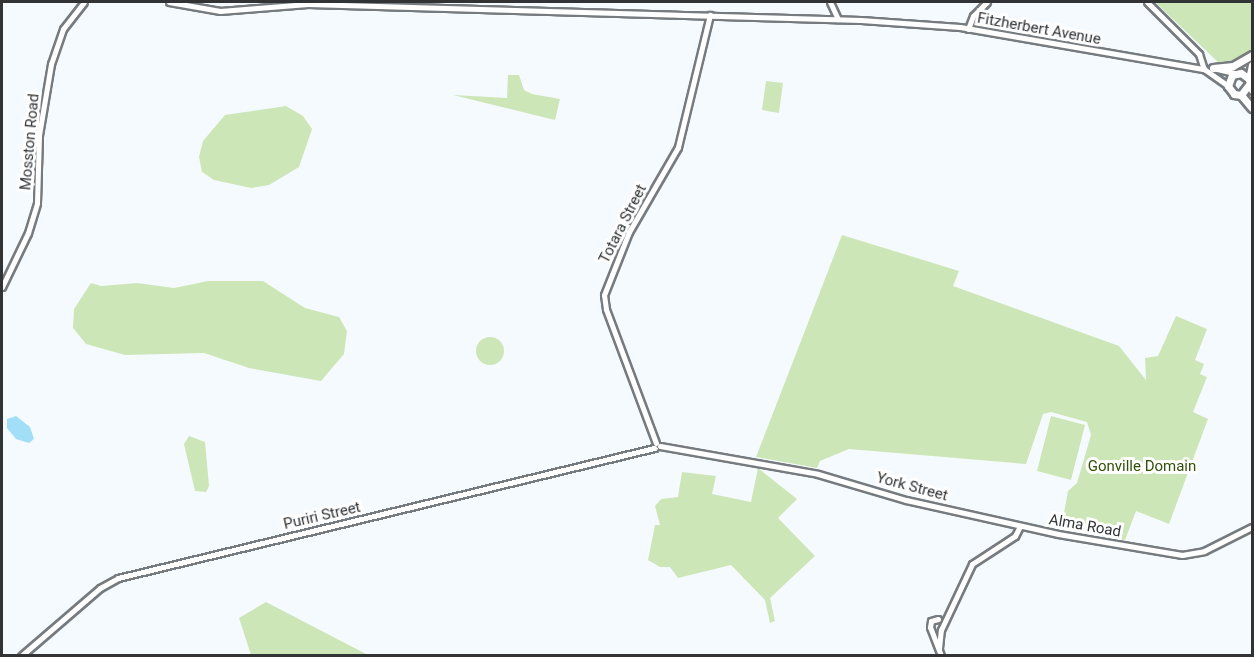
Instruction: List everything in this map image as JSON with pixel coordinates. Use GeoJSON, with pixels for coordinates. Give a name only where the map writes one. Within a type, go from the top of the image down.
{"type":"FeatureCollection","features":[{"type":"Feature","properties":{"kind":"highway"},"geometry":{"type":"LineString","coordinates":[[1213,68],[1233,66],[1252,57]]}},
{"type":"Feature","properties":{"kind":"highway"},"geometry":{"type":"LineString","coordinates":[[1252,57],[1236,73],[1228,86],[1234,94],[1241,95],[1247,92],[1252,65]]}},
{"type":"Feature","properties":{"kind":"highway"},"geometry":{"type":"LineString","coordinates":[[1236,73],[1250,84]]}},
{"type":"Feature","properties":{"kind":"highway"},"geometry":{"type":"LineString","coordinates":[[1241,95],[1252,108]]}},
{"type":"Feature","properties":{"kind":"street","name":"Mosston Road"},"geometry":{"type":"LineString","coordinates":[[2,287],[34,212],[46,89],[57,44],[78,8],[86,2]]}},
{"type":"Feature","properties":{"kind":"street","name":"Fitzherbert Avenue"},"geometry":{"type":"LineString","coordinates":[[169,2],[220,11],[308,4],[838,19],[968,29],[1204,69],[1228,86]]}},
{"type":"Feature","properties":{"kind":"street"},"geometry":{"type":"LineString","coordinates":[[830,2],[838,19]]}},
{"type":"Feature","properties":{"kind":"street"},"geometry":{"type":"LineString","coordinates":[[968,29],[973,16],[987,2]]}},
{"type":"Feature","properties":{"kind":"street"},"geometry":{"type":"LineString","coordinates":[[1147,2],[1200,55],[1204,69],[1213,68],[1236,73]]}},
{"type":"Feature","properties":{"kind":"street","name":"Totara Street"},"geometry":{"type":"LineString","coordinates":[[656,446],[606,309],[604,295],[629,232],[678,147],[695,63],[709,25],[710,15]]}},
{"type":"Feature","properties":{"kind":"street","name":"Fitzherbert Avenue"},"geometry":{"type":"LineString","coordinates":[[709,25],[732,16]]}},
{"type":"Feature","properties":{"kind":"street","name":"Puriri Street"},"geometry":{"type":"LineString","coordinates":[[21,656],[112,579],[656,446],[798,470]]}},
{"type":"Feature","properties":{"kind":"street","name":"York Street"},"geometry":{"type":"LineString","coordinates":[[798,470],[1020,526]]}},
{"type":"Feature","properties":{"kind":"street"},"geometry":{"type":"LineString","coordinates":[[939,648],[942,628],[975,561],[1015,536],[1020,526]]}},
{"type":"Feature","properties":{"kind":"street","name":"Alma Road"},"geometry":{"type":"LineString","coordinates":[[1020,526],[1186,555],[1204,551],[1252,527]]}},
{"type":"Feature","properties":{"kind":"street"},"geometry":{"type":"LineString","coordinates":[[941,656],[930,629],[931,621],[938,619],[950,609]]}},
{"type":"Feature","properties":{"kind":"street"},"geometry":{"type":"LineString","coordinates":[[938,619],[942,628]]}},
{"type":"Feature","properties":{"kind":"street"},"geometry":{"type":"LineString","coordinates":[[930,629],[942,628]]}},
{"type":"Feature","properties":{"kind":"green space"},"geometry":{"type":"Polygon","coordinates":[[[1155,2],[1252,2],[1252,48],[1238,61],[1221,65],[1155,2]]]}},
{"type":"Feature","properties":{"kind":"green space"},"geometry":{"type":"Polygon","coordinates":[[[508,75],[519,75],[524,90],[532,94],[560,99],[555,120],[453,95],[507,98],[508,75]]]}},
{"type":"Feature","properties":{"kind":"green space"},"geometry":{"type":"Polygon","coordinates":[[[766,81],[783,83],[779,113],[762,110],[766,81]]]}},
{"type":"Feature","properties":{"kind":"green space"},"geometry":{"type":"Polygon","coordinates":[[[286,106],[303,116],[312,129],[299,167],[269,185],[251,188],[214,180],[202,172],[199,157],[203,141],[225,115],[286,106]]]}},
{"type":"Feature","properties":{"kind":"green space","name":"Gonville Domain"},"geometry":{"type":"Polygon","coordinates":[[[842,235],[959,271],[953,286],[1119,346],[1146,380],[1145,358],[1158,356],[1176,316],[1207,329],[1195,360],[1204,364],[1200,374],[1207,377],[1193,412],[1208,419],[1169,524],[1136,511],[1125,540],[1061,529],[1068,491],[1077,483],[1091,435],[1087,422],[1051,412],[1043,414],[1026,464],[849,449],[820,461],[817,468],[756,457],[842,235]]]}},
{"type":"Feature","properties":{"kind":"green space"},"geometry":{"type":"Polygon","coordinates":[[[208,281],[263,281],[305,308],[339,317],[347,331],[344,354],[321,381],[249,368],[204,353],[125,355],[86,344],[73,328],[74,309],[91,283],[101,286],[137,283],[174,288],[208,281]]]}},
{"type":"Feature","properties":{"kind":"green space"},"geometry":{"type":"Polygon","coordinates":[[[490,337],[500,341],[504,351],[500,361],[490,365],[480,361],[476,351],[480,341],[490,337]]]}},
{"type":"Feature","properties":{"kind":"green space"},"geometry":{"type":"Polygon","coordinates":[[[1051,416],[1085,425],[1071,480],[1037,471],[1051,416]]]}},
{"type":"Feature","properties":{"kind":"green space"},"geometry":{"type":"Polygon","coordinates":[[[189,436],[205,442],[209,486],[206,492],[195,491],[184,444],[189,436]]]}},
{"type":"Feature","properties":{"kind":"green space"},"geometry":{"type":"Polygon","coordinates":[[[758,468],[797,499],[778,518],[815,556],[770,598],[775,621],[770,623],[765,600],[731,565],[678,578],[670,567],[660,567],[648,560],[655,525],[660,525],[655,506],[661,499],[678,497],[682,472],[716,476],[712,494],[751,502],[758,468]]]}},
{"type":"Feature","properties":{"kind":"green space"},"geometry":{"type":"Polygon","coordinates":[[[266,602],[368,655],[251,655],[239,618],[266,602]]]}},
{"type":"Feature","properties":{"kind":"water"},"geometry":{"type":"Polygon","coordinates":[[[16,416],[30,427],[34,439],[29,443],[16,439],[7,428],[7,419],[16,416]]]}}]}
